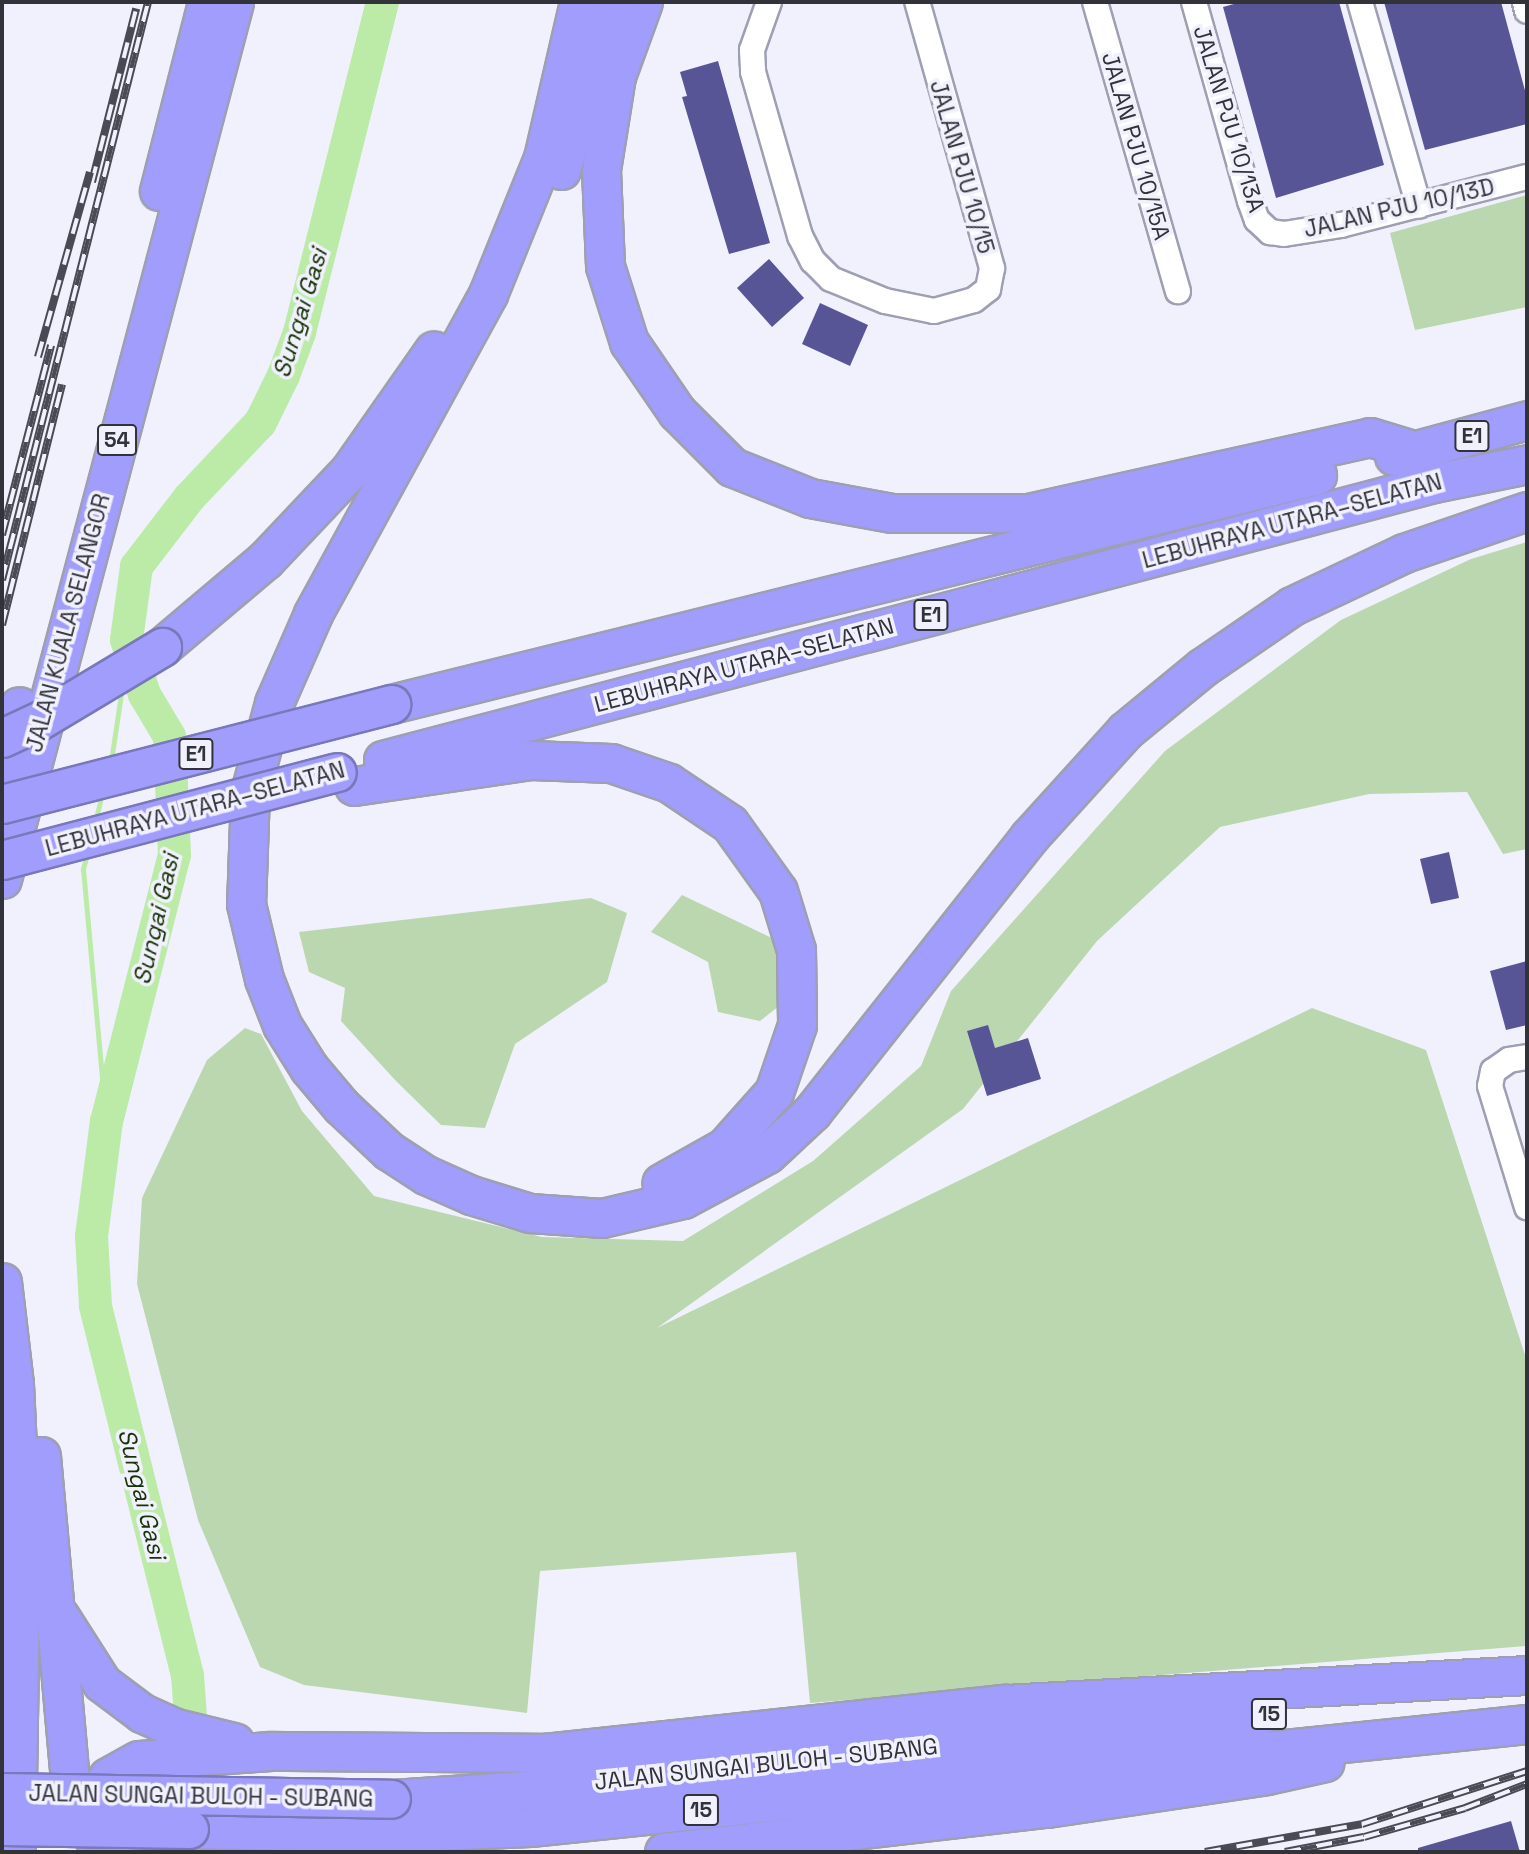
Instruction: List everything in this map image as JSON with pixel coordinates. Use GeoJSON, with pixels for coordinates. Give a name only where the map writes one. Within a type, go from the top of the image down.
{"type":"FeatureCollection","features":[{"type":"Feature","properties":{"kind":"highway","name":"JALAN KUALA SELANGOR"},"geometry":{"type":"LineString","coordinates":[[2,770],[138,274],[206,2]]}},
{"type":"Feature","properties":{"kind":"highway","name":"JALAN KUALA SELANGOR"},"geometry":{"type":"LineString","coordinates":[[2,879],[234,2]]}},
{"type":"Feature","properties":{"kind":"highway"},"geometry":{"type":"LineString","coordinates":[[579,2],[543,158],[488,294],[313,614],[274,703],[250,792],[246,904],[277,1014],[309,1068],[341,1107],[389,1151],[426,1175],[471,1195],[530,1213],[602,1218],[683,1199],[767,1154],[812,1112],[1029,837],[1125,731],[1203,667],[1292,606],[1404,553],[1527,511]]}},
{"type":"Feature","properties":{"kind":"highway"},"geometry":{"type":"LineString","coordinates":[[345,779],[531,760],[611,763],[669,783],[730,824],[778,891],[796,950],[797,1025],[774,1092],[725,1147],[669,1180],[594,1194],[503,1183],[446,1158],[404,1132],[347,1079],[298,1004],[269,906],[271,765],[296,694],[537,237],[578,121],[605,23],[616,2]]}},
{"type":"Feature","properties":{"kind":"highway"},"geometry":{"type":"LineString","coordinates":[[643,2],[616,76],[601,170],[605,266],[629,342],[677,412],[732,467],[810,498],[892,513],[1028,513],[1370,438],[1416,451]]}},
{"type":"Feature","properties":{"kind":"highway"},"geometry":{"type":"LineString","coordinates":[[2,738],[37,722],[162,647],[265,561],[350,470],[435,349],[499,228],[567,51]]}},
{"type":"Feature","properties":{"kind":"highway","name":"LEBUHRAYA UTARA–SELATAN"},"geometry":{"type":"LineString","coordinates":[[2,804],[391,704],[1416,451],[1527,420]]}},
{"type":"Feature","properties":{"kind":"highway","name":"LEBUHRAYA UTARA–SELATAN"},"geometry":{"type":"LineString","coordinates":[[2,860],[205,807],[345,779],[1434,483],[1527,464]]}},
{"type":"Feature","properties":{"kind":"highway"},"geometry":{"type":"LineString","coordinates":[[2,1282],[14,1384],[21,1530],[16,1852]]}},
{"type":"Feature","properties":{"kind":"highway"},"geometry":{"type":"LineString","coordinates":[[14,1384],[41,1454],[77,1852]]}},
{"type":"Feature","properties":{"kind":"highway"},"geometry":{"type":"LineString","coordinates":[[56,1610],[102,1683],[142,1713],[170,1744]]}},
{"type":"Feature","properties":{"kind":"highway"},"geometry":{"type":"LineString","coordinates":[[104,1852],[94,1838],[94,1804],[108,1777],[170,1744],[271,1751],[544,1753],[1005,1704],[1527,1677]]}},
{"type":"Feature","properties":{"kind":"highway","name":"JALAN SUNGAI BULOH - SUBANG"},"geometry":{"type":"LineString","coordinates":[[2,1792],[391,1799],[528,1790],[1010,1737],[1311,1710],[1527,1677]]}},
{"type":"Feature","properties":{"kind":"highway","name":"JALAN SUNGAI BULOH - SUBANG"},"geometry":{"type":"LineString","coordinates":[[2,1826],[391,1833],[530,1827],[1244,1750],[1527,1724]]}},
{"type":"Feature","properties":{"kind":"highway"},"geometry":{"type":"LineString","coordinates":[[664,1852],[1047,1808],[1267,1775],[1455,1732]]}},
{"type":"Feature","properties":{"kind":"highway"},"geometry":{"type":"LineString","coordinates":[[131,1852],[189,1829]]}},
{"type":"Feature","properties":{"kind":"street","name":"JALAN PJU 10/15"},"geometry":{"type":"LineString","coordinates":[[769,2],[752,50],[753,72],[800,236],[813,261],[831,279],[885,301],[934,311],[974,300],[988,289],[992,268],[917,2]]}},
{"type":"Feature","properties":{"kind":"street","name":"JALAN PJU 10/15A"},"geometry":{"type":"LineString","coordinates":[[1095,2],[1178,291]]}},
{"type":"Feature","properties":{"kind":"street","name":"JALAN PJU 10/13A"},"geometry":{"type":"LineString","coordinates":[[1194,2],[1250,201],[1257,220],[1270,232]]}},
{"type":"Feature","properties":{"kind":"street"},"geometry":{"type":"LineString","coordinates":[[1360,2],[1419,206]]}},
{"type":"Feature","properties":{"kind":"street"},"geometry":{"type":"LineString","coordinates":[[1525,2],[1527,11]]}},
{"type":"Feature","properties":{"kind":"street","name":"JALAN PJU 10/13D"},"geometry":{"type":"LineString","coordinates":[[1270,232],[1302,232],[1419,206],[1527,177]]}},
{"type":"Feature","properties":{"kind":"street"},"geometry":{"type":"LineString","coordinates":[[1527,1057],[1509,1060],[1493,1071],[1490,1086],[1527,1207]]}},
{"type":"Feature","properties":{"kind":"green space"},"geometry":{"type":"Polygon","coordinates":[[[1527,195],[1527,307],[1415,330],[1390,233],[1527,195]]]}},
{"type":"Feature","properties":{"kind":"green space"},"geometry":{"type":"Polygon","coordinates":[[[1527,542],[1527,849],[1503,854],[1467,792],[1369,794],[1220,827],[1097,941],[963,1109],[657,1328],[1312,1008],[1426,1050],[1527,1361],[1527,1646],[810,1703],[796,1552],[540,1571],[527,1713],[304,1685],[260,1667],[198,1520],[137,1284],[142,1198],[207,1060],[245,1028],[261,1034],[302,1111],[374,1196],[542,1237],[683,1241],[813,1161],[921,1066],[951,991],[1165,751],[1341,620],[1471,559],[1527,542]]]}},
{"type":"Feature","properties":{"kind":"green space"},"geometry":{"type":"Polygon","coordinates":[[[682,895],[780,942],[779,1006],[760,1021],[718,1012],[708,962],[651,932],[682,895]]]}},
{"type":"Feature","properties":{"kind":"green space"},"geometry":{"type":"Polygon","coordinates":[[[591,898],[627,913],[607,982],[515,1044],[485,1128],[441,1125],[396,1081],[341,1021],[345,988],[309,972],[299,932],[591,898]]]}},
{"type":"Feature","properties":{"kind":"building"},"geometry":{"type":"Polygon","coordinates":[[[1241,2],[1339,2],[1384,165],[1276,198],[1223,7],[1241,2]]]}},
{"type":"Feature","properties":{"kind":"building"},"geometry":{"type":"Polygon","coordinates":[[[1384,2],[1501,2],[1527,98],[1527,124],[1425,150],[1384,2]]]}},
{"type":"Feature","properties":{"kind":"building"},"geometry":{"type":"Polygon","coordinates":[[[718,61],[770,243],[729,254],[682,97],[687,96],[680,72],[718,61]]]}},
{"type":"Feature","properties":{"kind":"building"},"geometry":{"type":"Polygon","coordinates":[[[769,259],[804,298],[772,327],[737,288],[769,259]]]}},
{"type":"Feature","properties":{"kind":"building"},"geometry":{"type":"Polygon","coordinates":[[[820,303],[868,325],[850,366],[802,344],[820,303]]]}},
{"type":"Feature","properties":{"kind":"building"},"geometry":{"type":"Polygon","coordinates":[[[1449,852],[1459,898],[1431,904],[1420,859],[1449,852]]]}},
{"type":"Feature","properties":{"kind":"building"},"geometry":{"type":"Polygon","coordinates":[[[1527,961],[1527,1025],[1506,1030],[1490,971],[1527,961]]]}},
{"type":"Feature","properties":{"kind":"building"},"geometry":{"type":"Polygon","coordinates":[[[988,1025],[995,1048],[1028,1038],[1041,1079],[987,1096],[967,1031],[988,1025]]]}},
{"type":"Feature","properties":{"kind":"building"},"geometry":{"type":"Polygon","coordinates":[[[1511,1821],[1520,1852],[1418,1852],[1418,1848],[1511,1821]]]}},
{"type":"Feature","properties":{"kind":"waterway","name":"Sungai Gasi"},"geometry":{"type":"LineString","coordinates":[[200,1852],[187,1675],[95,1305],[91,1236],[106,1121],[174,855],[169,736],[144,694],[126,639],[136,566],[189,497],[260,422],[283,375],[299,332],[382,2]]}},
{"type":"Feature","properties":{"kind":"waterway","name":"Sungai Gasi"},"geometry":{"type":"LineString","coordinates":[[125,653],[126,639]]}},
{"type":"Feature","properties":{"kind":"waterway"},"geometry":{"type":"LineString","coordinates":[[111,761],[122,687]]}},
{"type":"Feature","properties":{"kind":"waterway"},"geometry":{"type":"LineString","coordinates":[[95,822],[103,790]]}},
{"type":"Feature","properties":{"kind":"waterway"},"geometry":{"type":"LineString","coordinates":[[88,851],[83,869],[106,1121]]}},
{"type":"Feature","properties":{"kind":"railway"},"geometry":{"type":"LineString","coordinates":[[2,580],[148,2]]}},
{"type":"Feature","properties":{"kind":"railway"},"geometry":{"type":"LineString","coordinates":[[92,182],[136,9]]}},
{"type":"Feature","properties":{"kind":"railway"},"geometry":{"type":"LineString","coordinates":[[38,357],[90,172]]}},
{"type":"Feature","properties":{"kind":"railway"},"geometry":{"type":"LineString","coordinates":[[2,535],[51,345]]}},
{"type":"Feature","properties":{"kind":"railway"},"geometry":{"type":"LineString","coordinates":[[2,625],[62,384]]}},
{"type":"Feature","properties":{"kind":"railway"},"geometry":{"type":"LineString","coordinates":[[1205,1852],[1362,1824],[1527,1771]]}},
{"type":"Feature","properties":{"kind":"railway"},"geometry":{"type":"LineString","coordinates":[[1285,1852],[1364,1837],[1465,1808],[1527,1784]]}}]}
